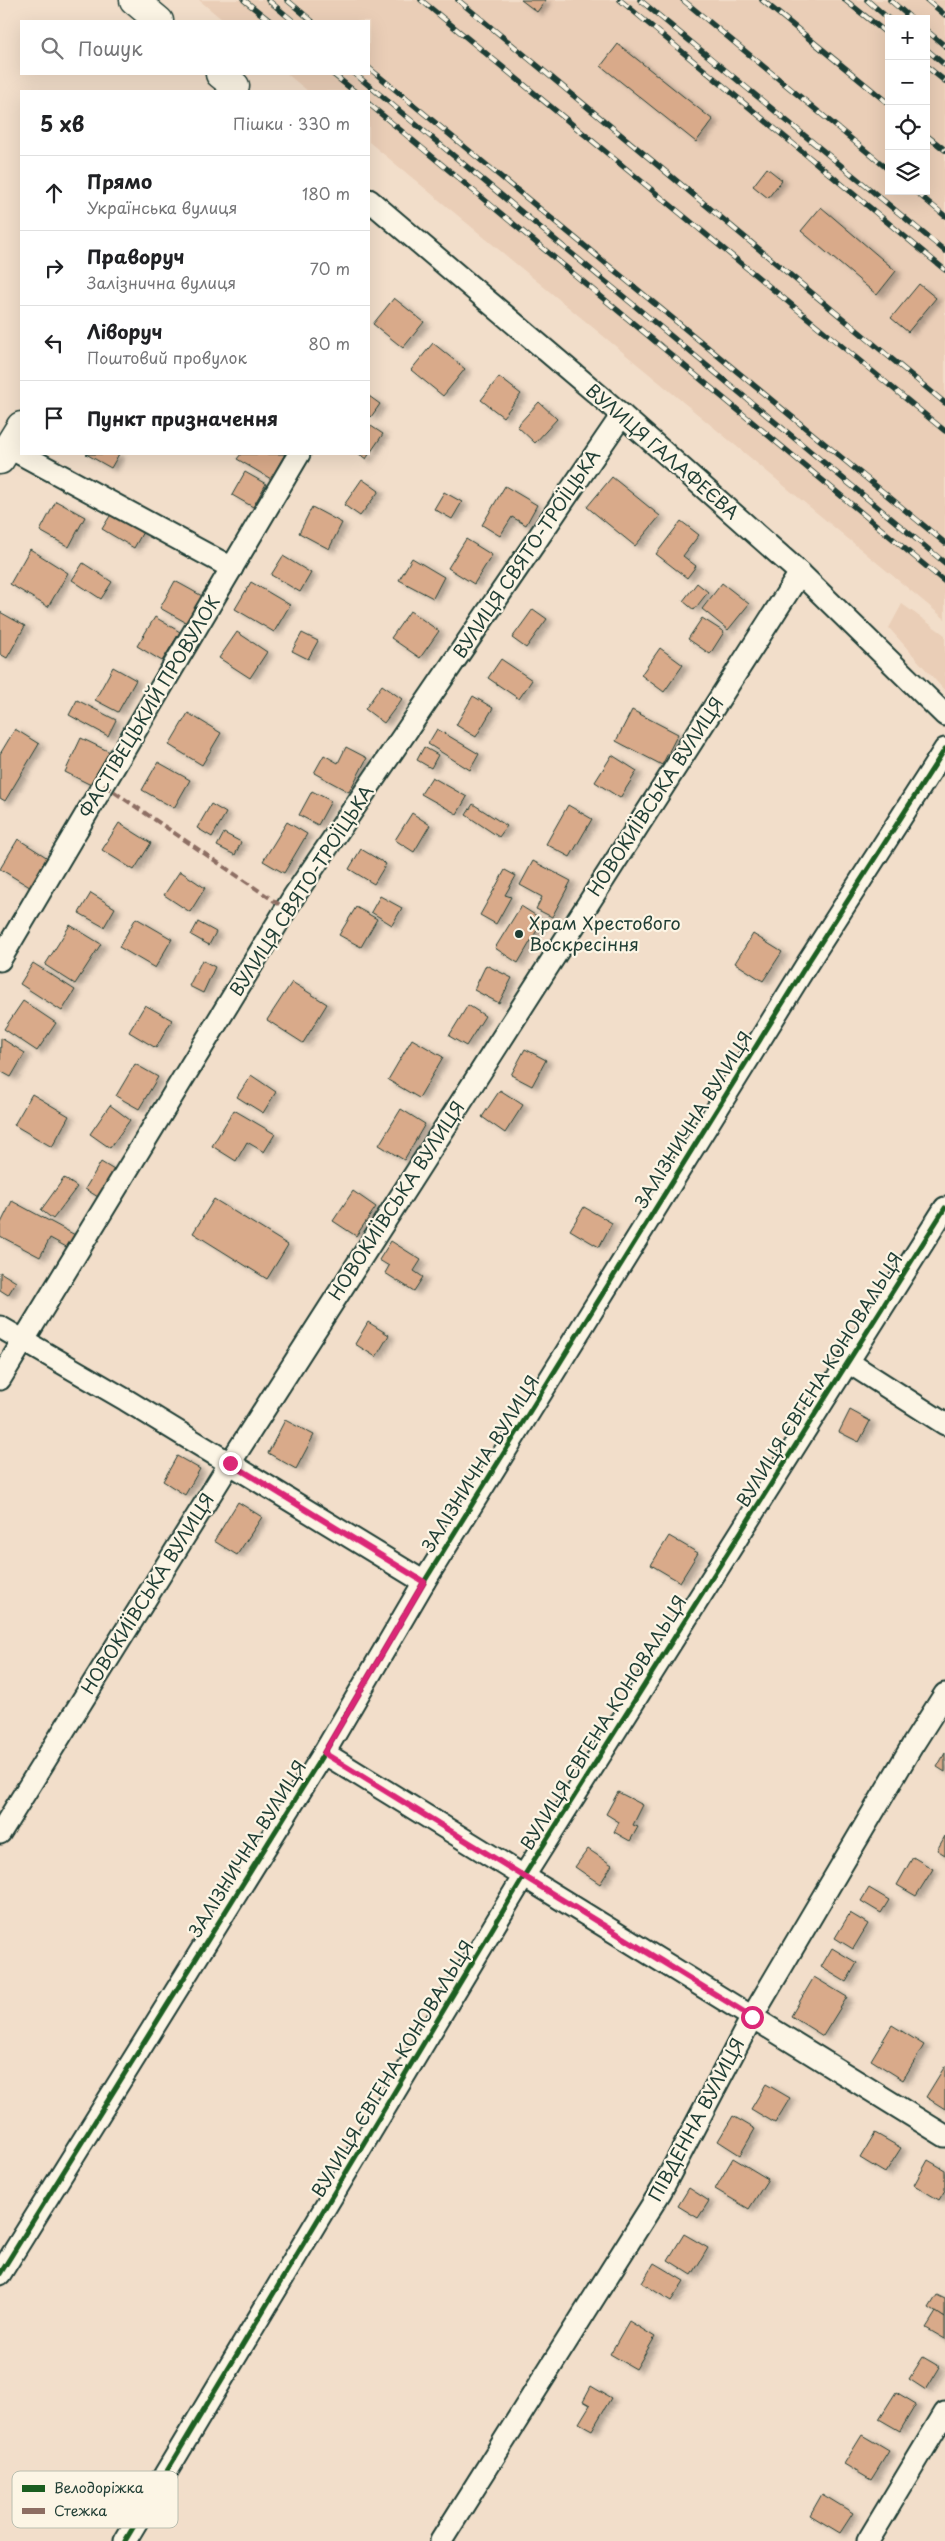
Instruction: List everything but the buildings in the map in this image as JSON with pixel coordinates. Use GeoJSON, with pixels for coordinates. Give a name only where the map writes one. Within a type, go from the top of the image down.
{"type":"FeatureCollection","features":[{"type":"Feature","properties":{"kind":"main road"},"geometry":{"type":"LineString","coordinates":[[134,0],[158,20]]}},
{"type":"Feature","properties":{"kind":"street","name":"ВУЛИЦЯ ГАЛАФЕЄВА"},"geometry":{"type":"LineString","coordinates":[[370,201],[622,415],[800,573],[945,715]]}},
{"type":"Feature","properties":{"kind":"street","name":"ВУЛИЦЯ СВЯТО-ТРОЇЦЬКА"},"geometry":{"type":"LineString","coordinates":[[0,1379],[294,896],[622,415]]}},
{"type":"Feature","properties":{"kind":"street"},"geometry":{"type":"LineString","coordinates":[[30,455],[232,568]]}},
{"type":"Feature","properties":{"kind":"street","name":"ФАСТІВЕЦЬКИЙ ПРОВУЛОК"},"geometry":{"type":"LineString","coordinates":[[0,960],[298,455]]}},
{"type":"Feature","properties":{"kind":"street","name":"НОВОКИЇВСЬКА ВУЛИЦЯ"},"geometry":{"type":"LineString","coordinates":[[0,1833],[230,1463],[800,573]]}},
{"type":"Feature","properties":{"kind":"street","name":"ЗАЛІЗНИЧНА ВУЛИЦЯ"},"geometry":{"type":"LineString","coordinates":[[0,2274],[324,1753],[424,1582],[807,964],[945,749]]}},
{"type":"Feature","properties":{"kind":"street","name":"ВУЛИЦЯ ЄВГЕНА КОНОВАЛЬЦЯ"},"geometry":{"type":"LineString","coordinates":[[167,2471],[524,1876],[945,1208]]}},
{"type":"Feature","properties":{"kind":"street"},"geometry":{"type":"LineString","coordinates":[[0,1326],[230,1463],[424,1582]]}},
{"type":"Feature","properties":{"kind":"street"},"geometry":{"type":"LineString","coordinates":[[848,1362],[945,1424]]}},
{"type":"Feature","properties":{"kind":"street","name":"ПІВДЕННА ВУЛИЦЯ"},"geometry":{"type":"LineString","coordinates":[[441,2541],[661,2191],[752,2017],[912,1746],[945,1694]]}},
{"type":"Feature","properties":{"kind":"street"},"geometry":{"type":"LineString","coordinates":[[324,1753],[945,2136]]}},
{"type":"Feature","properties":{"kind":"street"},"geometry":{"type":"LineString","coordinates":[[868,2541],[945,2412]]}},
{"type":"Feature","properties":{"kind":"street","name":"ВУЛИЦЯ ЄВГЕНА КОНОВАЛЬЦЯ"},"geometry":{"type":"LineString","coordinates":[[125,2541],[133,2528]]}},
{"type":"Feature","properties":{"kind":"shaded area"},"geometry":{"type":"Polygon","coordinates":[[[199,0],[945,0],[945,619],[370,143],[370,90],[307,90],[288,75],[370,75],[370,20],[223,20],[199,0]]]}},
{"type":"Feature","properties":{"kind":"shaded area"},"geometry":{"type":"Polygon","coordinates":[[[902,604],[945,635],[945,691],[889,628],[902,604]]]}},
{"type":"Feature","properties":{"kind":"railway"},"geometry":{"type":"LineString","coordinates":[[244,0],[269,20]]}},
{"type":"Feature","properties":{"kind":"railway"},"geometry":{"type":"LineString","coordinates":[[268,0],[292,20]]}},
{"type":"Feature","properties":{"kind":"railway"},"geometry":{"type":"LineString","coordinates":[[287,0],[311,20]]}},
{"type":"Feature","properties":{"kind":"railway"},"geometry":{"type":"LineString","coordinates":[[421,0],[945,431]]}},
{"type":"Feature","properties":{"kind":"railway"},"geometry":{"type":"LineString","coordinates":[[458,0],[945,403]]}},
{"type":"Feature","properties":{"kind":"railway"},"geometry":{"type":"LineString","coordinates":[[620,0],[945,270]]}},
{"type":"Feature","properties":{"kind":"railway"},"geometry":{"type":"LineString","coordinates":[[640,0],[945,251]]}},
{"type":"Feature","properties":{"kind":"railway"},"geometry":{"type":"LineString","coordinates":[[683,0],[885,167]]}},
{"type":"Feature","properties":{"kind":"railway"},"geometry":{"type":"LineString","coordinates":[[762,0],[885,101]]}},
{"type":"Feature","properties":{"kind":"railway"},"geometry":{"type":"LineString","coordinates":[[845,0],[885,32]]}},
{"type":"Feature","properties":{"kind":"railway"},"geometry":{"type":"LineString","coordinates":[[867,0],[885,16]]}},
{"type":"Feature","properties":{"kind":"railway"},"geometry":{"type":"LineString","coordinates":[[890,0],[907,15]]}},
{"type":"Feature","properties":{"kind":"railway"},"geometry":{"type":"LineString","coordinates":[[927,0],[945,15]]}},
{"type":"Feature","properties":{"kind":"railway"},"geometry":{"type":"LineString","coordinates":[[930,33],[945,46]]}},
{"type":"Feature","properties":{"kind":"railway"},"geometry":{"type":"LineString","coordinates":[[930,52],[945,65]]}},
{"type":"Feature","properties":{"kind":"railway"},"geometry":{"type":"LineString","coordinates":[[370,69],[945,543]]}},
{"type":"Feature","properties":{"kind":"railway"},"geometry":{"type":"LineString","coordinates":[[930,69],[945,81]]}},
{"type":"Feature","properties":{"kind":"railway"},"geometry":{"type":"LineString","coordinates":[[334,75],[353,90]]}},
{"type":"Feature","properties":{"kind":"railway"},"geometry":{"type":"LineString","coordinates":[[356,75],[945,563]]}},
{"type":"Feature","properties":{"kind":"railway"},"geometry":{"type":"LineString","coordinates":[[370,105],[945,582]]}},
{"type":"Feature","properties":{"kind":"railway"},"geometry":{"type":"LineString","coordinates":[[930,138],[945,150]]}},
{"type":"Feature","properties":{"kind":"railway"},"geometry":{"type":"LineString","coordinates":[[920,195],[945,216]]}},
{"type":"Feature","properties":{"kind":"marked path"},"geometry":{"type":"LineString","coordinates":[[104,785],[286,909]]}},
{"type":"Feature","properties":{"kind":"cycle path"},"geometry":{"type":"LineString","coordinates":[[0,2274],[324,1753],[424,1582],[807,964],[945,749]]}},
{"type":"Feature","properties":{"kind":"cycle path"},"geometry":{"type":"LineString","coordinates":[[167,2471],[524,1876],[945,1208]]}},
{"type":"Feature","properties":{"kind":"cycle path"},"geometry":{"type":"LineString","coordinates":[[125,2541],[133,2528]]}},
{"type":"Feature","properties":{"kind":"place","name":"Храм Хрестового Воскресіння"},"geometry":{"type":"Point","coordinates":[519,934]}},
{"type":"Feature","properties":{"kind":"route"},"geometry":{"type":"LineString","coordinates":[[230,1463],[424,1582],[324,1753],[752,2017]]}}]}
